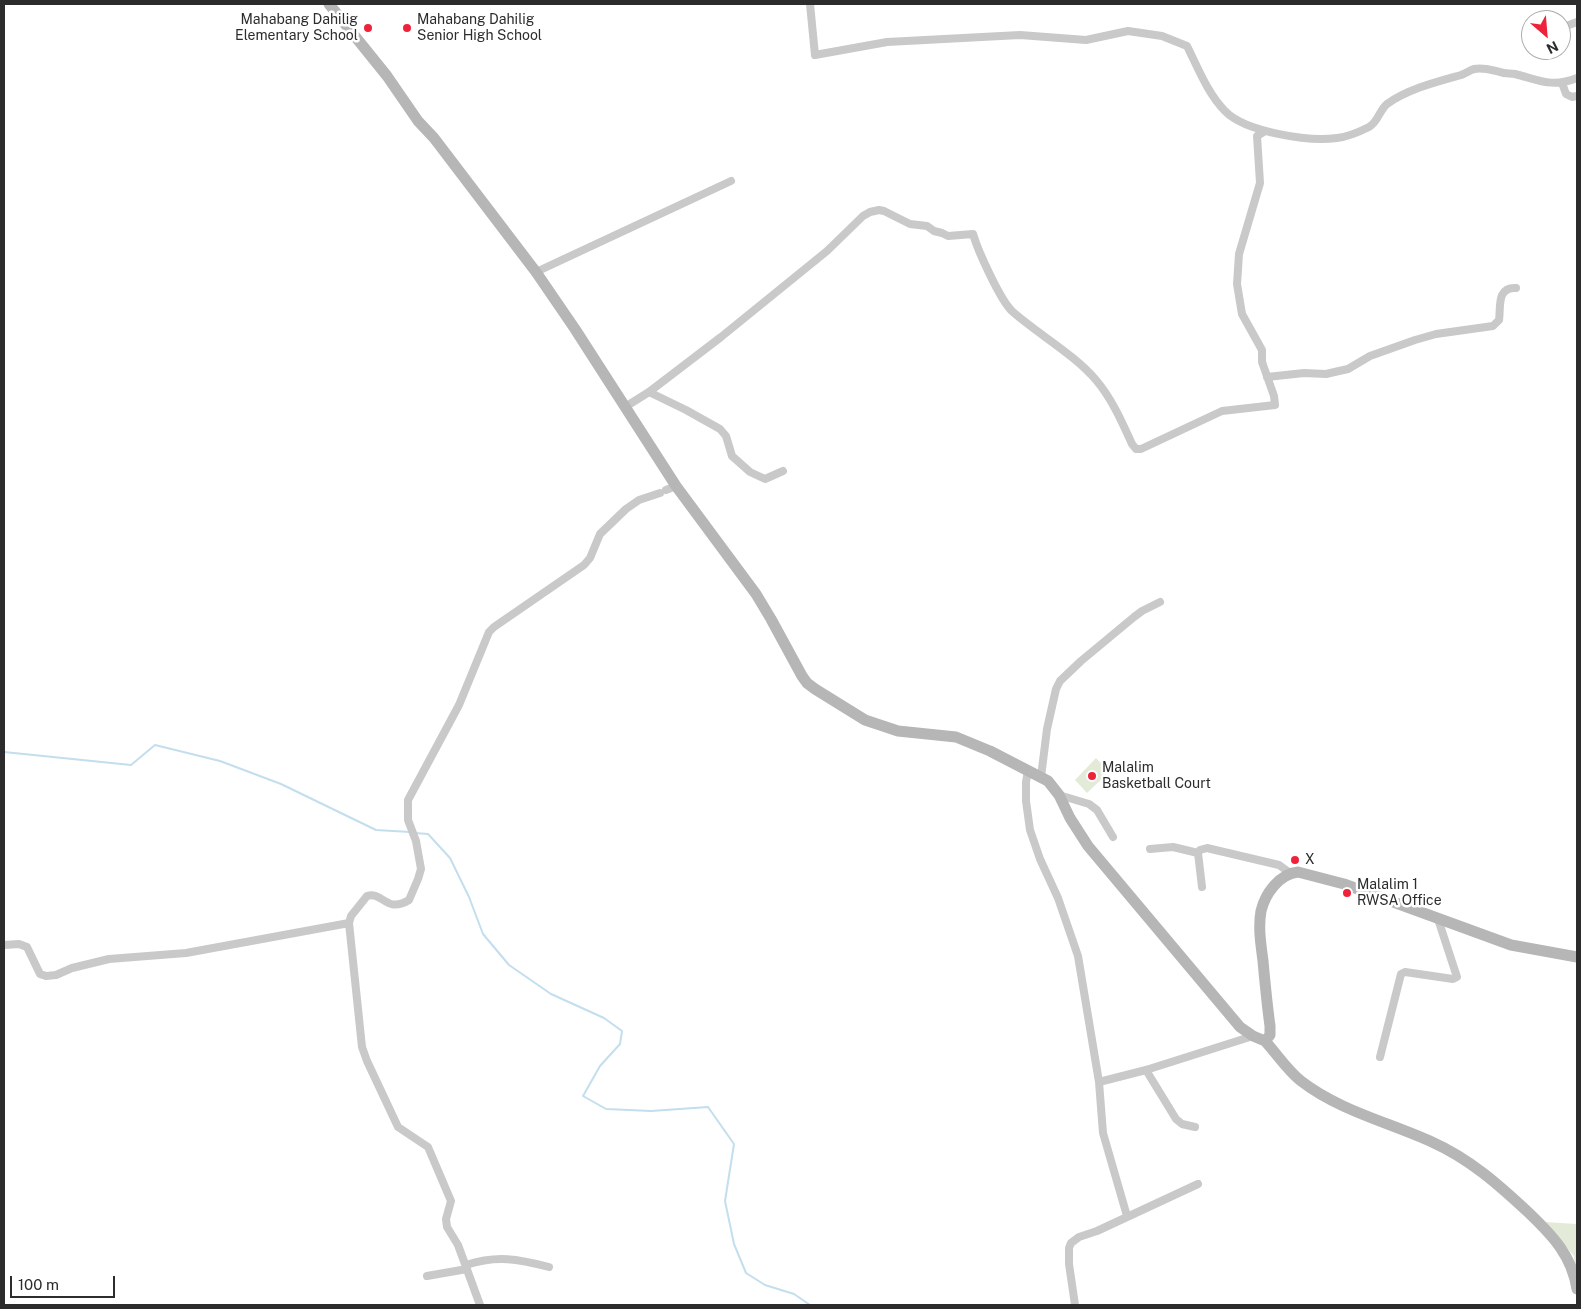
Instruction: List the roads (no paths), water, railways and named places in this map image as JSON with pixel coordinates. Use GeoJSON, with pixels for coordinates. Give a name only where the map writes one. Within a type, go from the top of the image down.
{"type":"FeatureCollection","features":[{"type":"Feature","properties":{"kind":"street"},"geometry":{"type":"LineString","coordinates":[[329,4],[387,76],[418,121],[434,138],[536,272],[590,350],[625,407],[668,489],[747,581],[807,683],[875,724],[898,731],[956,737],[990,751],[1041,777],[1053,786],[1081,835],[1098,859],[1240,1027],[1253,1036],[1265,1041],[1292,1073],[1301,1081],[1326,1096],[1355,1111],[1431,1141],[1478,1168],[1511,1196],[1547,1232],[1570,1262],[1577,1289]]}},
{"type":"Feature","properties":{"kind":"street"},"geometry":{"type":"LineString","coordinates":[[810,4],[815,55],[887,42],[1020,35],[1086,40],[1128,31],[1162,36],[1187,46],[1204,81],[1224,111],[1234,119],[1265,131],[1327,139],[1346,136],[1372,125],[1382,109],[1404,95],[1473,69],[1488,68],[1501,73],[1545,82],[1562,83],[1577,78]]}},
{"type":"Feature","properties":{"kind":"street"},"geometry":{"type":"LineString","coordinates":[[1562,83],[1566,94],[1572,97],[1577,96]]}},
{"type":"Feature","properties":{"kind":"street"},"geometry":{"type":"LineString","coordinates":[[625,407],[649,392],[721,337],[827,252],[863,216],[879,210],[910,224],[927,226],[934,231],[948,236],[973,234],[977,248],[1007,306],[1077,362],[1096,380],[1136,448],[1141,449],[1222,411],[1275,405],[1274,396],[1262,362],[1260,345],[1242,314],[1237,284],[1239,254],[1260,183],[1257,136],[1265,131]]}},
{"type":"Feature","properties":{"kind":"street"},"geometry":{"type":"LineString","coordinates":[[536,272],[731,181]]}},
{"type":"Feature","properties":{"kind":"street"},"geometry":{"type":"LineString","coordinates":[[1267,377],[1304,373],[1326,374],[1348,369],[1370,356],[1415,340],[1436,334],[1493,326],[1499,320],[1499,303],[1502,296],[1510,289],[1516,288]]}},
{"type":"Feature","properties":{"kind":"street"},"geometry":{"type":"LineString","coordinates":[[649,392],[720,429],[726,436],[732,456],[759,478],[765,479],[783,472]]}},
{"type":"Feature","properties":{"kind":"street"},"geometry":{"type":"LineString","coordinates":[[480,1305],[458,1245],[447,1227],[446,1219],[451,1201],[428,1147],[398,1127],[362,1047],[348,923],[351,916],[367,896],[375,895],[388,903],[396,905],[409,900],[421,869],[416,841],[408,820],[408,800],[459,705],[489,632],[584,565],[590,558],[600,534],[630,505],[668,489]]}},
{"type":"Feature","properties":{"kind":"street"},"geometry":{"type":"LineString","coordinates":[[1041,777],[1047,729],[1056,689],[1060,681],[1134,617],[1160,602]]}},
{"type":"Feature","properties":{"kind":"street"},"geometry":{"type":"LineString","coordinates":[[1028,771],[1026,793],[1028,823],[1036,850],[1058,898],[1078,956],[1098,1082],[1103,1133],[1127,1216]]}},
{"type":"Feature","properties":{"kind":"street"},"geometry":{"type":"LineString","coordinates":[[1059,795],[1090,804],[1097,810],[1113,837]]}},
{"type":"Feature","properties":{"kind":"street"},"geometry":{"type":"LineString","coordinates":[[1150,850],[1173,848],[1198,853]]}},
{"type":"Feature","properties":{"kind":"street"},"geometry":{"type":"LineString","coordinates":[[1198,853],[1200,850],[1207,848],[1279,865],[1290,873]]}},
{"type":"Feature","properties":{"kind":"street"},"geometry":{"type":"LineString","coordinates":[[1198,853],[1202,887]]}},
{"type":"Feature","properties":{"kind":"street"},"geometry":{"type":"LineString","coordinates":[[1265,1041],[1270,1035],[1270,1026],[1260,934],[1261,910],[1274,885],[1290,873],[1298,872],[1344,884],[1511,945],[1577,957]]}},
{"type":"Feature","properties":{"kind":"street"},"geometry":{"type":"LineString","coordinates":[[1380,1057],[1401,974],[1405,972],[1453,979],[1457,977],[1438,919]]}},
{"type":"Feature","properties":{"kind":"street"},"geometry":{"type":"LineString","coordinates":[[4,946],[19,944],[27,947],[40,974],[46,976],[109,960],[186,953],[348,923]]}},
{"type":"Feature","properties":{"kind":"street"},"geometry":{"type":"LineString","coordinates":[[1098,1082],[1146,1070],[1253,1036]]}},
{"type":"Feature","properties":{"kind":"street"},"geometry":{"type":"LineString","coordinates":[[1146,1070],[1176,1119],[1182,1124],[1194,1127]]}},
{"type":"Feature","properties":{"kind":"street"},"geometry":{"type":"LineString","coordinates":[[1075,1305],[1069,1264],[1070,1245],[1079,1237],[1097,1231],[1198,1184]]}},
{"type":"Feature","properties":{"kind":"street"},"geometry":{"type":"LineString","coordinates":[[427,1276],[467,1267],[478,1261],[508,1258],[521,1259],[549,1267]]}},
{"type":"Feature","properties":{"kind":"waterway"},"geometry":{"type":"LineString","coordinates":[[4,752],[131,765],[155,745],[220,761],[281,784],[376,830],[410,832]]}},
{"type":"Feature","properties":{"kind":"waterway"},"geometry":{"type":"LineString","coordinates":[[415,833],[428,834],[450,858],[469,897],[483,934],[509,965],[551,994],[604,1018],[622,1031],[620,1044],[600,1066],[583,1096],[606,1109],[651,1111],[708,1107],[734,1144],[725,1201],[734,1244],[746,1273],[765,1285],[794,1294],[810,1305]]}},
{"type":"Feature","properties":{"kind":"place","name":"Mahabang Dahilig Elementary School"},"geometry":{"type":"Point","coordinates":[368,28]}},
{"type":"Feature","properties":{"kind":"place","name":"Mahabang Dahilig Senior High School"},"geometry":{"type":"Point","coordinates":[407,28]}},
{"type":"Feature","properties":{"kind":"place","name":"Malalim Basketball Court"},"geometry":{"type":"Point","coordinates":[1092,776]}},
{"type":"Feature","properties":{"kind":"place","name":"X"},"geometry":{"type":"Point","coordinates":[1295,860]}},
{"type":"Feature","properties":{"kind":"place","name":"Malalim 1 RWSA Office"},"geometry":{"type":"Point","coordinates":[1347,893]}}]}
